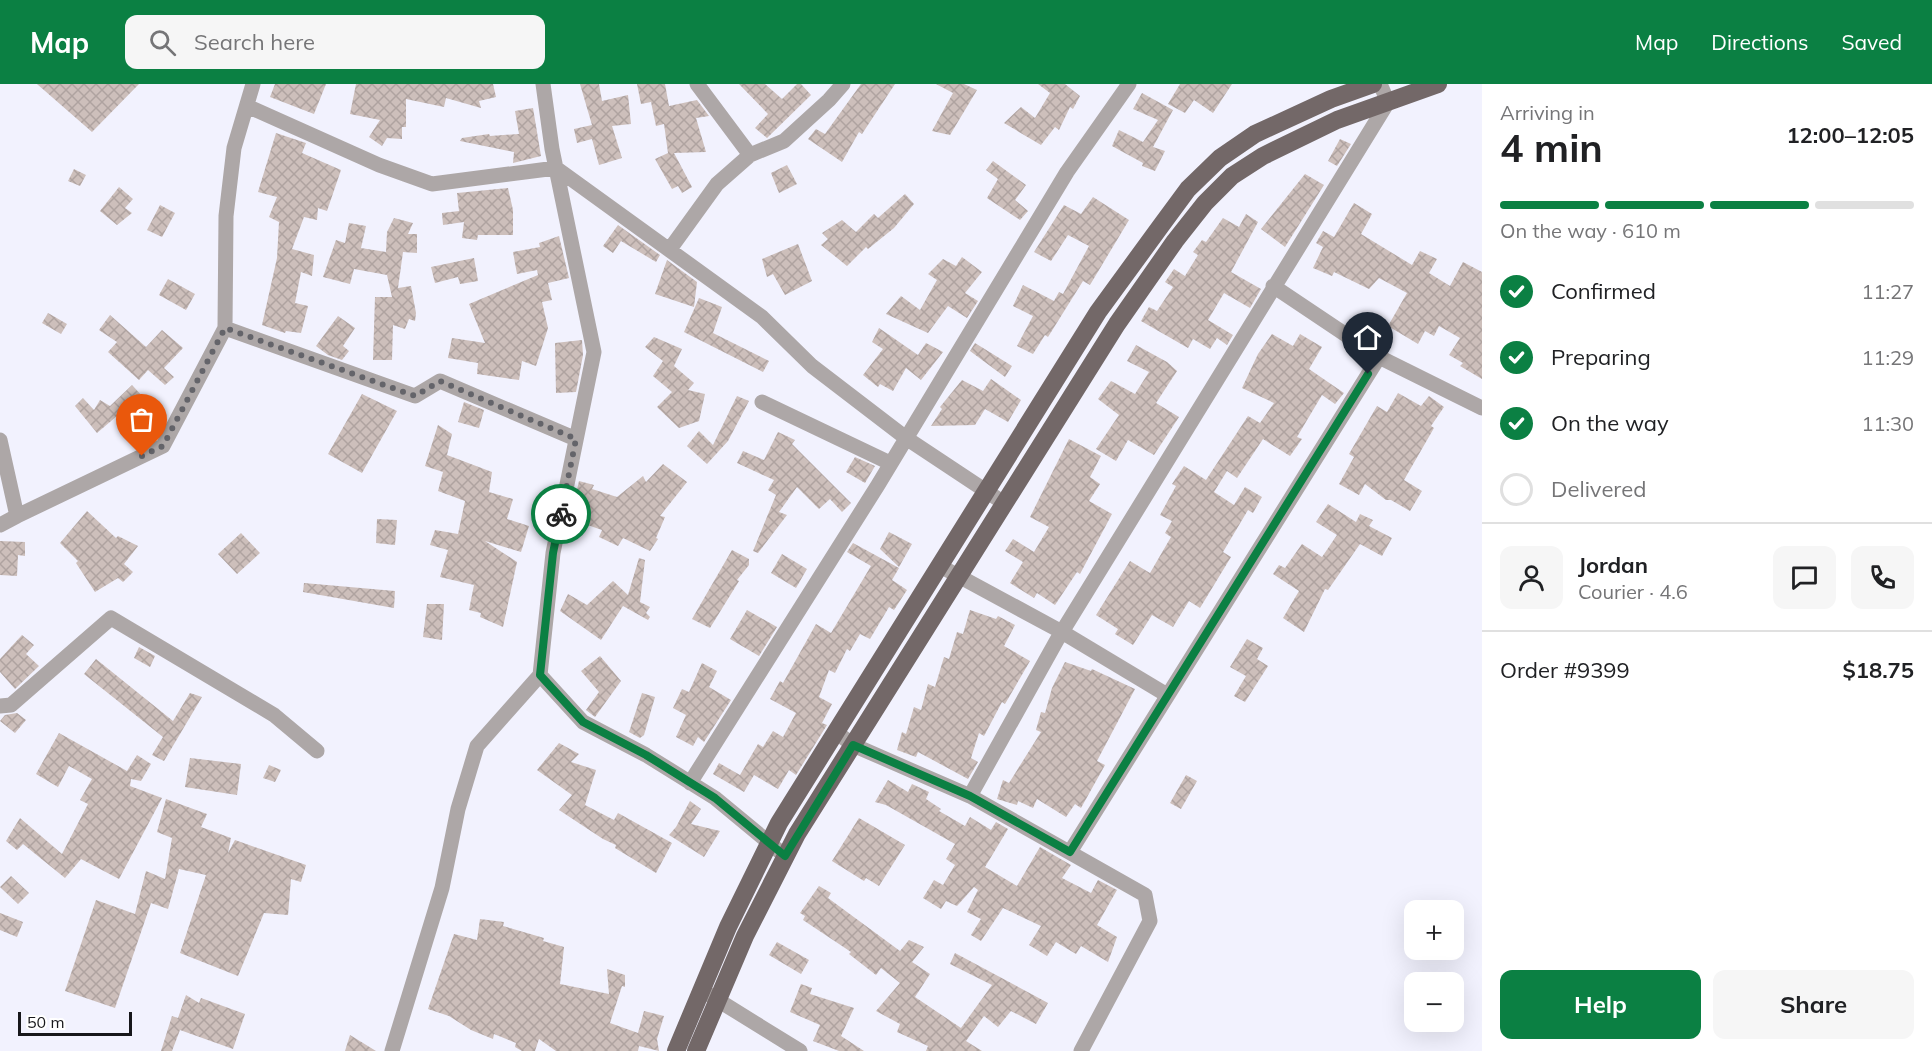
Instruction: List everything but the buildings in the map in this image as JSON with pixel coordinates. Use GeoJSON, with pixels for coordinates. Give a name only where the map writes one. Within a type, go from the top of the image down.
{"type":"FeatureCollection","features":[{"type":"Feature","properties":{"kind":"main road"},"geometry":{"type":"LineString","coordinates":[[676,1051],[728,927],[769,844],[836,732],[1098,312],[1188,189],[1220,158],[1256,134],[1331,99],[1373,84]]}},
{"type":"Feature","properties":{"kind":"main road"},"geometry":{"type":"LineString","coordinates":[[696,1051],[745,936],[785,856],[1117,324],[1205,203],[1232,176],[1263,156],[1337,120],[1438,84]]}},
{"type":"Feature","properties":{"kind":"street"},"geometry":{"type":"LineString","coordinates":[[0,525],[163,446],[225,328],[226,216],[234,148],[253,84]]}},
{"type":"Feature","properties":{"kind":"street"},"geometry":{"type":"LineString","coordinates":[[392,1051],[442,888],[458,809],[477,746],[540,675],[553,553],[594,352],[556,168],[543,84]]}},
{"type":"Feature","properties":{"kind":"street"},"geometry":{"type":"LineString","coordinates":[[697,84],[750,155]]}},
{"type":"Feature","properties":{"kind":"street"},"geometry":{"type":"LineString","coordinates":[[670,249],[717,184],[750,155],[784,141],[843,84]]}},
{"type":"Feature","properties":{"kind":"street"},"geometry":{"type":"LineString","coordinates":[[690,783],[906,438],[1067,172],[1129,84]]}},
{"type":"Feature","properties":{"kind":"street"},"geometry":{"type":"LineString","coordinates":[[970,796],[1062,632],[1388,102],[1380,84]]}},
{"type":"Feature","properties":{"kind":"street"},"geometry":{"type":"LineString","coordinates":[[247,106],[379,165],[432,184],[556,168],[762,317],[812,366],[906,438],[1004,503]]}},
{"type":"Feature","properties":{"kind":"street"},"geometry":{"type":"LineString","coordinates":[[1273,286],[1379,357],[1482,408]]}},
{"type":"Feature","properties":{"kind":"street"},"geometry":{"type":"LineString","coordinates":[[225,328],[415,396],[440,381],[576,439]]}},
{"type":"Feature","properties":{"kind":"street"},"geometry":{"type":"LineString","coordinates":[[1070,852],[1379,357]]}},
{"type":"Feature","properties":{"kind":"street"},"geometry":{"type":"LineString","coordinates":[[762,402],[890,463]]}},
{"type":"Feature","properties":{"kind":"street"},"geometry":{"type":"LineString","coordinates":[[0,440],[17,516]]}},
{"type":"Feature","properties":{"kind":"street"},"geometry":{"type":"LineString","coordinates":[[940,566],[1062,632],[1167,695]]}},
{"type":"Feature","properties":{"kind":"street"},"geometry":{"type":"LineString","coordinates":[[0,706],[11,705],[111,618],[274,715],[317,751]]}},
{"type":"Feature","properties":{"kind":"street"},"geometry":{"type":"LineString","coordinates":[[540,675],[583,722],[715,798],[785,856]]}},
{"type":"Feature","properties":{"kind":"street"},"geometry":{"type":"LineString","coordinates":[[836,732],[853,745],[970,796],[1145,895],[1150,921],[1082,1051]]}},
{"type":"Feature","properties":{"kind":"street"},"geometry":{"type":"LineString","coordinates":[[702,990],[800,1051]]}},
{"type":"Feature","properties":{"kind":"way so far"},"geometry":{"type":"LineString","coordinates":[[142,456],[163,446],[225,328],[415,396],[440,381],[576,439],[561,514]]}},
{"type":"Feature","properties":{"kind":"route"},"geometry":{"type":"LineString","coordinates":[[561,514],[553,553],[540,675],[583,722],[646,755],[715,798],[785,856],[853,745],[970,796],[1070,852],[1368,374]]}}]}
